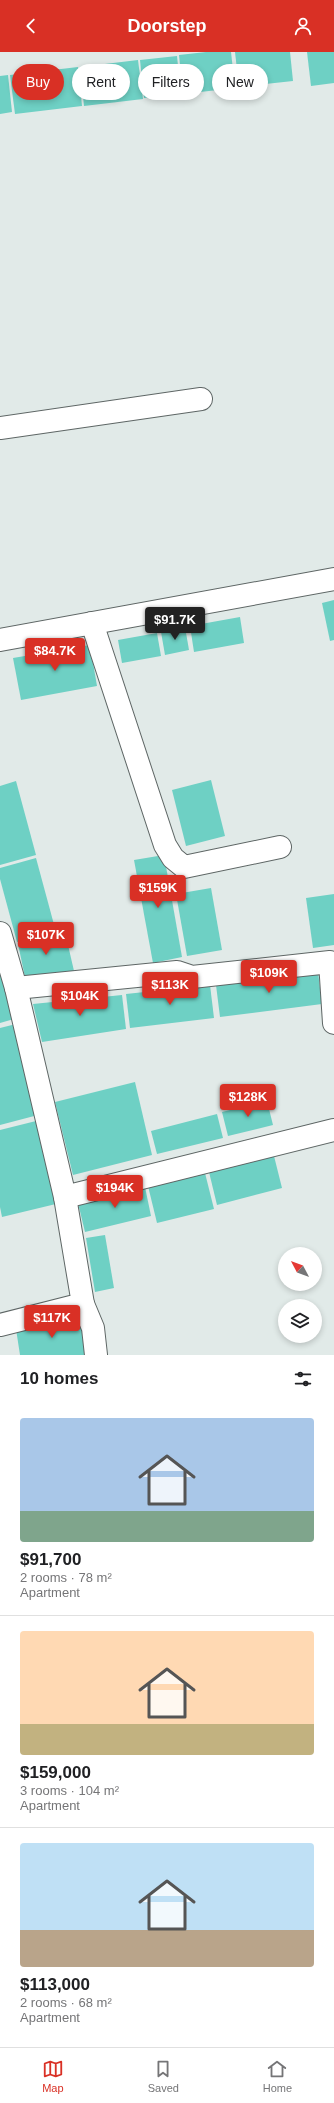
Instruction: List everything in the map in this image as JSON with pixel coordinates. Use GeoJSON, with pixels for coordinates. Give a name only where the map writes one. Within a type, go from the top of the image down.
{"type":"FeatureCollection","features":[{"type":"Feature","properties":{"kind":"street"},"geometry":{"type":"LineString","coordinates":[[0,428],[201,399]]}},
{"type":"Feature","properties":{"kind":"street"},"geometry":{"type":"LineString","coordinates":[[0,640],[334,579]]}},
{"type":"Feature","properties":{"kind":"street"},"geometry":{"type":"LineString","coordinates":[[92,623],[165,845],[173,858],[184,867],[280,847]]}},
{"type":"Feature","properties":{"kind":"street"},"geometry":{"type":"LineString","coordinates":[[0,933],[16,988],[65,1197],[84,1304],[93,1328],[96,1355]]}},
{"type":"Feature","properties":{"kind":"street"},"geometry":{"type":"LineString","coordinates":[[16,988],[177,972],[192,977],[330,962],[334,1023]]}},
{"type":"Feature","properties":{"kind":"street"},"geometry":{"type":"LineString","coordinates":[[65,1197],[334,1130]]}},
{"type":"Feature","properties":{"kind":"street"},"geometry":{"type":"LineString","coordinates":[[0,1325],[84,1304]]}},
{"type":"Feature","properties":{"kind":"building"},"geometry":{"type":"Polygon","coordinates":[[[206,52],[231,52],[232,64],[212,64],[212,91],[204,92],[204,64],[180,64],[179,55],[206,52]]]}},
{"type":"Feature","properties":{"kind":"building"},"geometry":{"type":"Polygon","coordinates":[[[235,52],[290,52],[293,81],[268,84],[268,64],[236,64],[235,52]]]}},
{"type":"Feature","properties":{"kind":"building"},"geometry":{"type":"Polygon","coordinates":[[[307,52],[334,52],[334,83],[311,86],[307,52]]]}},
{"type":"Feature","properties":{"kind":"building"},"geometry":{"type":"Polygon","coordinates":[[[177,56],[178,64],[140,64],[140,60],[177,56]]]}},
{"type":"Feature","properties":{"kind":"building"},"geometry":{"type":"Polygon","coordinates":[[[138,60],[138,100],[84,106],[83,100],[130,100],[130,64],[105,64],[138,60]]]}},
{"type":"Feature","properties":{"kind":"building"},"geometry":{"type":"Polygon","coordinates":[[[72,68],[72,100],[81,100],[82,106],[15,114],[13,100],[64,100],[64,69],[72,68]]]}},
{"type":"Feature","properties":{"kind":"building"},"geometry":{"type":"Polygon","coordinates":[[[8,75],[12,112],[0,114],[0,76],[8,75]]]}},
{"type":"Feature","properties":{"kind":"building"},"geometry":{"type":"Polygon","coordinates":[[[10,75],[12,75],[12,91],[10,75]]]}},
{"type":"Feature","properties":{"kind":"building"},"geometry":{"type":"Polygon","coordinates":[[[334,600],[334,640],[330,641],[322,603],[334,600]]]}},
{"type":"Feature","properties":{"kind":"building"},"geometry":{"type":"Polygon","coordinates":[[[240,617],[244,643],[194,652],[190,626],[240,617]]]}},
{"type":"Feature","properties":{"kind":"building"},"geometry":{"type":"Polygon","coordinates":[[[185,627],[189,650],[165,655],[161,632],[185,627]]]}},
{"type":"Feature","properties":{"kind":"building"},"geometry":{"type":"Polygon","coordinates":[[[157,633],[161,656],[122,663],[118,640],[157,633]]]}},
{"type":"Feature","properties":{"kind":"building"},"geometry":{"type":"Polygon","coordinates":[[[90,645],[97,686],[21,700],[13,658],[90,645]]]}},
{"type":"Feature","properties":{"kind":"building"},"geometry":{"type":"Polygon","coordinates":[[[211,780],[225,836],[186,846],[172,790],[211,780]]]}},
{"type":"Feature","properties":{"kind":"building"},"geometry":{"type":"Polygon","coordinates":[[[16,781],[36,855],[0,865],[0,786],[16,781]]]}},
{"type":"Feature","properties":{"kind":"building"},"geometry":{"type":"Polygon","coordinates":[[[164,855],[182,957],[153,963],[134,860],[164,855]]]}},
{"type":"Feature","properties":{"kind":"building"},"geometry":{"type":"Polygon","coordinates":[[[36,858],[56,932],[17,942],[0,879],[0,868],[36,858]]]}},
{"type":"Feature","properties":{"kind":"building"},"geometry":{"type":"Polygon","coordinates":[[[211,888],[222,950],[187,956],[176,894],[211,888]]]}},
{"type":"Feature","properties":{"kind":"building"},"geometry":{"type":"Polygon","coordinates":[[[334,894],[334,945],[313,948],[306,898],[334,894]]]}},
{"type":"Feature","properties":{"kind":"building"},"geometry":{"type":"Polygon","coordinates":[[[65,932],[74,971],[25,977],[18,944],[65,932]]]}},
{"type":"Feature","properties":{"kind":"building"},"geometry":{"type":"Polygon","coordinates":[[[318,972],[322,1004],[220,1017],[216,985],[318,972]]]}},
{"type":"Feature","properties":{"kind":"building"},"geometry":{"type":"Polygon","coordinates":[[[0,973],[14,1019],[0,1023],[0,973]]]}},
{"type":"Feature","properties":{"kind":"building"},"geometry":{"type":"Polygon","coordinates":[[[210,985],[214,1018],[130,1028],[126,994],[210,985]]]}},
{"type":"Feature","properties":{"kind":"building"},"geometry":{"type":"Polygon","coordinates":[[[122,995],[126,1029],[42,1042],[33,1004],[122,995]]]}},
{"type":"Feature","properties":{"kind":"building"},"geometry":{"type":"Polygon","coordinates":[[[16,1024],[38,1115],[0,1125],[0,1028],[16,1024]]]}},
{"type":"Feature","properties":{"kind":"building"},"geometry":{"type":"Polygon","coordinates":[[[135,1082],[152,1155],[73,1175],[55,1102],[135,1082]]]}},
{"type":"Feature","properties":{"kind":"building"},"geometry":{"type":"Polygon","coordinates":[[[267,1101],[273,1125],[228,1136],[222,1112],[267,1101]]]}},
{"type":"Feature","properties":{"kind":"building"},"geometry":{"type":"Polygon","coordinates":[[[217,1114],[223,1138],[157,1154],[151,1131],[217,1114]]]}},
{"type":"Feature","properties":{"kind":"building"},"geometry":{"type":"Polygon","coordinates":[[[40,1120],[60,1203],[2,1217],[0,1207],[0,1130],[40,1120]]]}},
{"type":"Feature","properties":{"kind":"building"},"geometry":{"type":"Polygon","coordinates":[[[274,1156],[282,1188],[217,1205],[209,1172],[274,1156]]]}},
{"type":"Feature","properties":{"kind":"building"},"geometry":{"type":"Polygon","coordinates":[[[205,1173],[214,1209],[157,1223],[148,1186],[205,1173]]]}},
{"type":"Feature","properties":{"kind":"building"},"geometry":{"type":"Polygon","coordinates":[[[145,1187],[151,1216],[85,1232],[78,1203],[145,1187]]]}},
{"type":"Feature","properties":{"kind":"building"},"geometry":{"type":"Polygon","coordinates":[[[105,1235],[114,1288],[95,1292],[86,1238],[105,1235]]]}},
{"type":"Feature","properties":{"kind":"building"},"geometry":{"type":"Polygon","coordinates":[[[80,1318],[85,1355],[20,1355],[16,1329],[80,1318]]]}}]}
